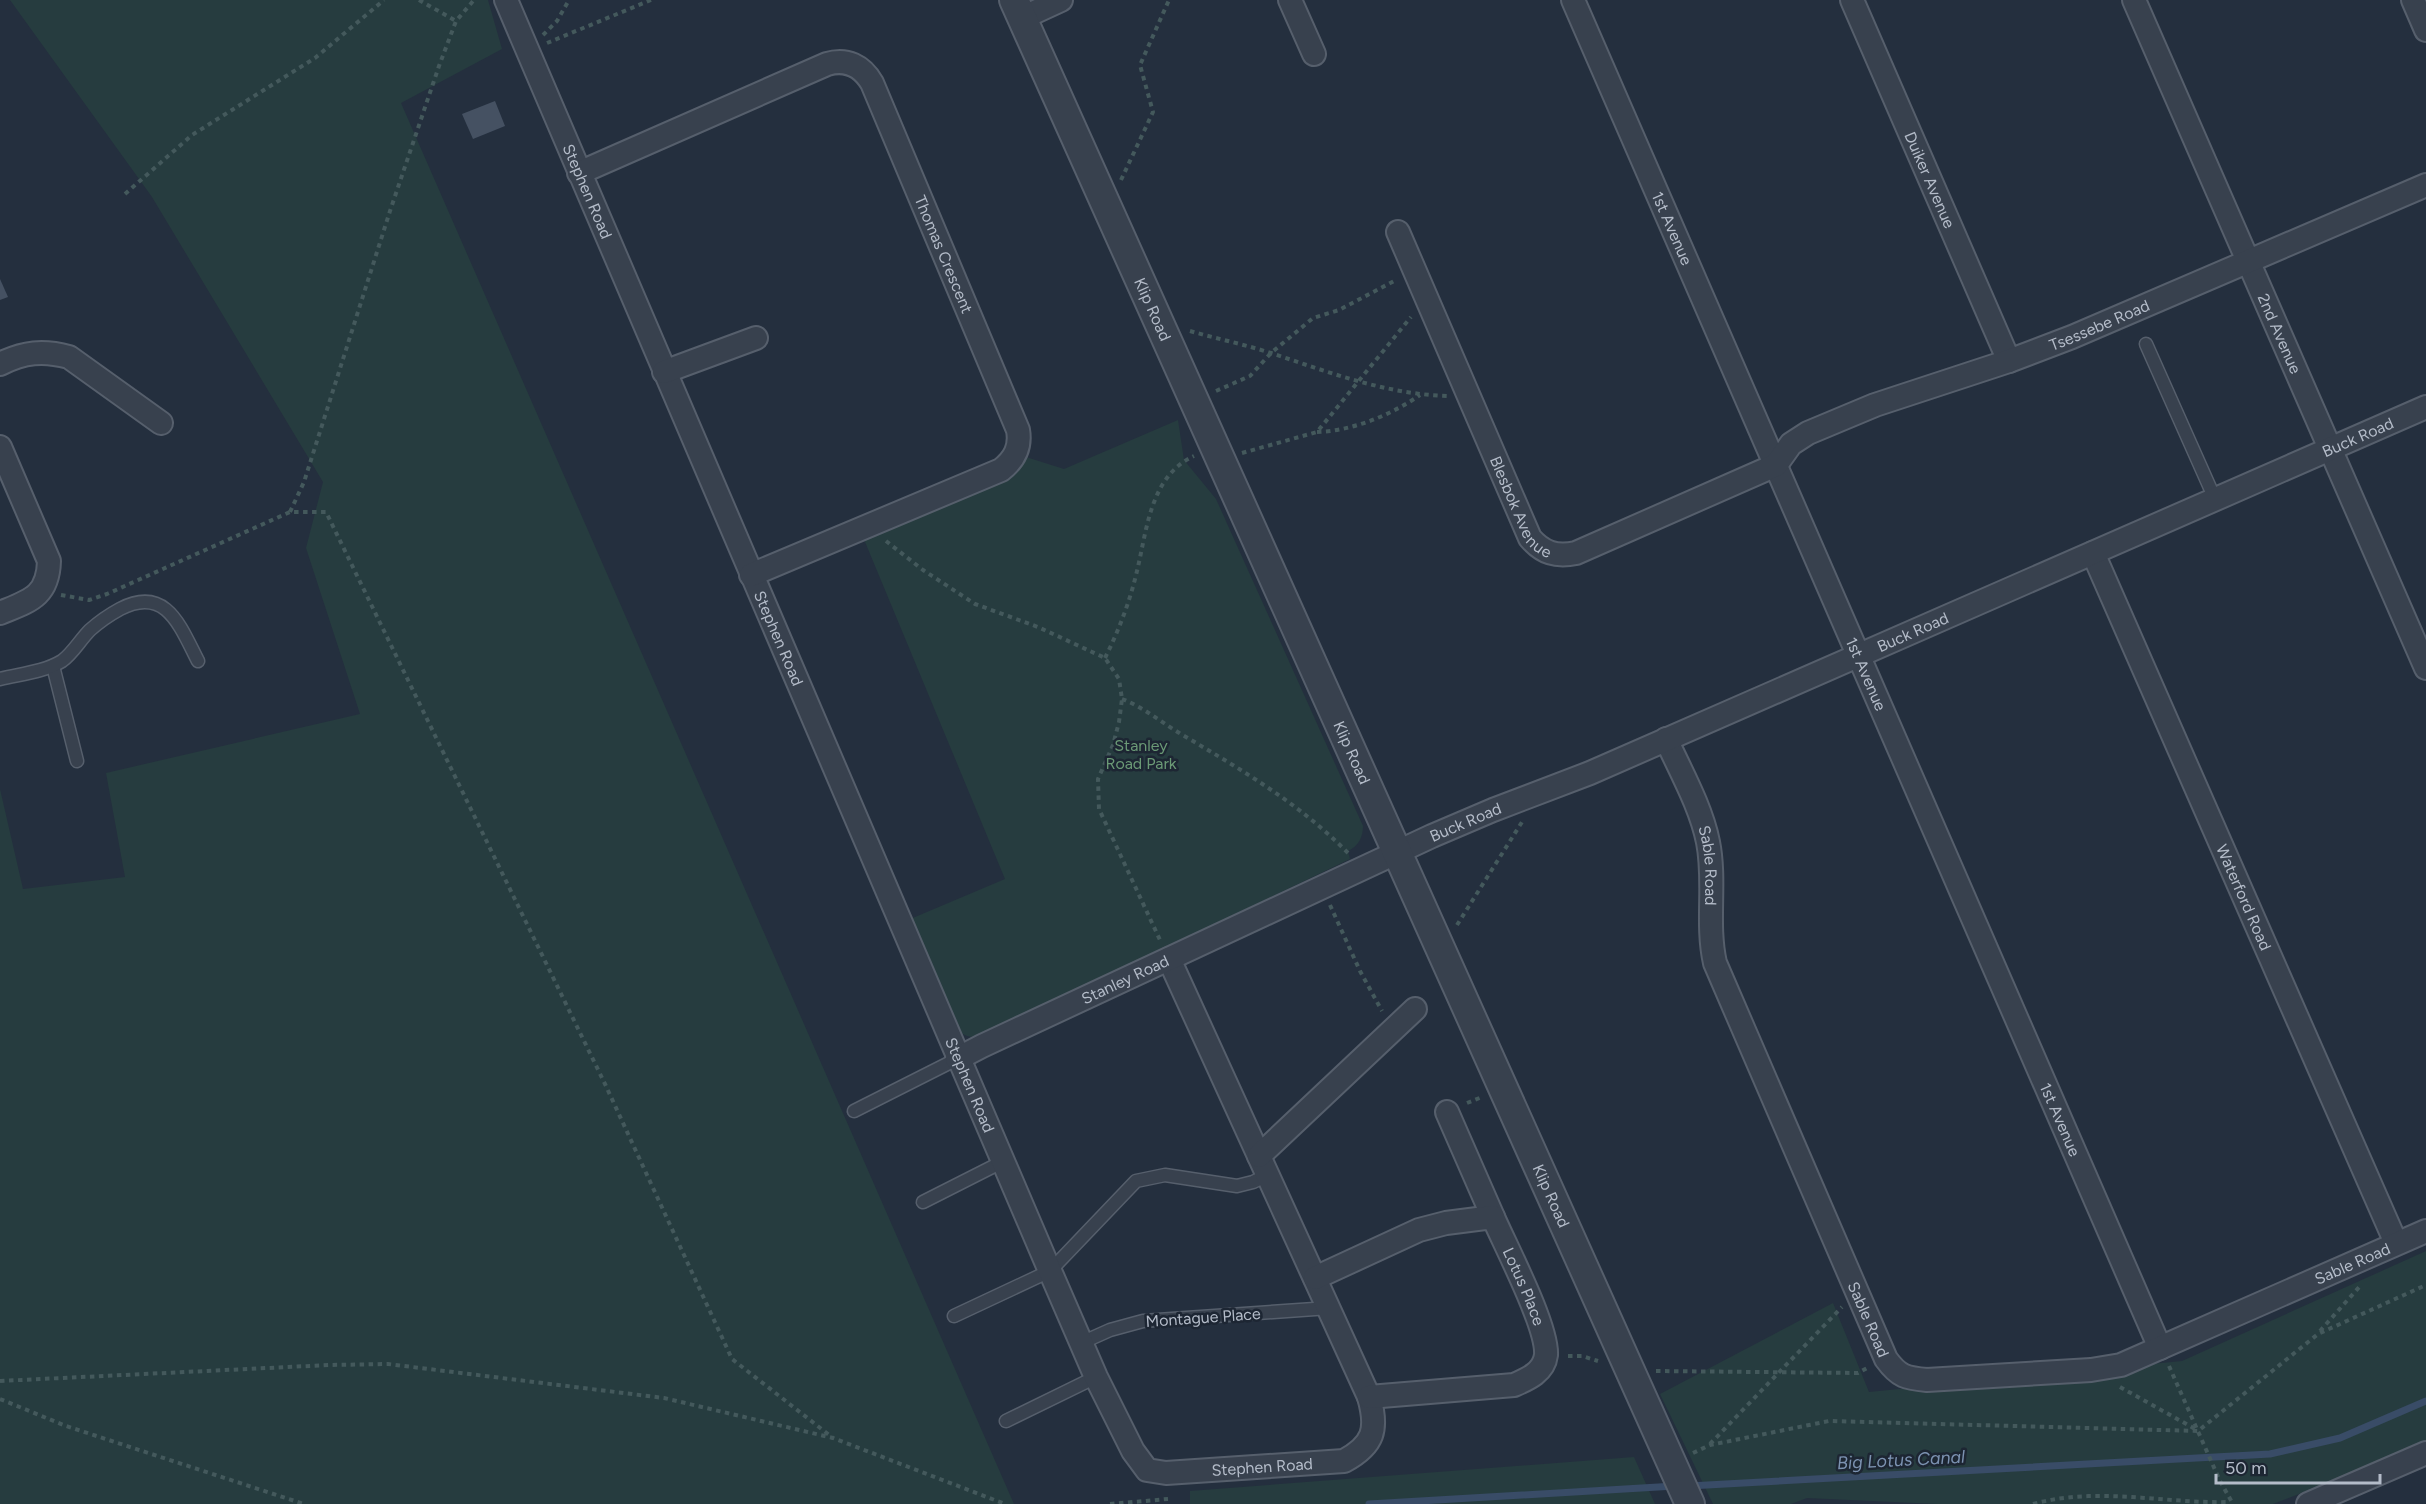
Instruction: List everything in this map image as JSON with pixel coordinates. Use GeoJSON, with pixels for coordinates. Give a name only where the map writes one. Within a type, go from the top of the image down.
{"type":"FeatureCollection","features":[{"type":"Feature","properties":{"kind":"street","name":"Stephen Road"},"geometry":{"type":"LineString","coordinates":[[506,0],[957,1059],[1096,1377],[1133,1451],[1147,1470],[1166,1473],[1344,1461],[1361,1452],[1373,1432],[1373,1410],[1370,1397],[1166,952]]}},
{"type":"Feature","properties":{"kind":"street"},"geometry":{"type":"LineString","coordinates":[[1018,9],[1061,0]]}},
{"type":"Feature","properties":{"kind":"street"},"geometry":{"type":"LineString","coordinates":[[1290,0],[1314,54]]}},
{"type":"Feature","properties":{"kind":"street","name":"1st Avenue"},"geometry":{"type":"LineString","coordinates":[[1573,0],[2164,1357]]}},
{"type":"Feature","properties":{"kind":"street","name":"Duiker Avenue"},"geometry":{"type":"LineString","coordinates":[[1852,0],[2008,361]]}},
{"type":"Feature","properties":{"kind":"street","name":"2nd Avenue"},"geometry":{"type":"LineString","coordinates":[[2134,0],[2329,450],[2419,632],[2426,668]]}},
{"type":"Feature","properties":{"kind":"street"},"geometry":{"type":"LineString","coordinates":[[2413,0],[2426,30]]}},
{"type":"Feature","properties":{"kind":"street","name":"Klip Road"},"geometry":{"type":"LineString","coordinates":[[1018,9],[1690,1503]]}},
{"type":"Feature","properties":{"kind":"street","name":"Thomas Crescent"},"geometry":{"type":"LineString","coordinates":[[579,173],[827,64],[849,63],[867,74],[872,83],[1018,429],[1018,448],[1014,457],[1001,470],[751,575]]}},
{"type":"Feature","properties":{"kind":"street","name":"Tsessebe Road"},"geometry":{"type":"LineString","coordinates":[[1776,465],[1791,444],[1808,433],[1875,405],[2008,361],[2072,337],[2426,185]]}},
{"type":"Feature","properties":{"kind":"street","name":"Blesbok Avenue"},"geometry":{"type":"LineString","coordinates":[[1398,232],[1530,538],[1537,546],[1556,555],[1576,553],[1776,465]]}},
{"type":"Feature","properties":{"kind":"street"},"geometry":{"type":"LineString","coordinates":[[664,372],[756,338]]}},
{"type":"Feature","properties":{"kind":"street"},"geometry":{"type":"LineString","coordinates":[[0,364],[33,352],[52,352],[69,357],[161,423]]}},
{"type":"Feature","properties":{"kind":"street","name":"Buck Road"},"geometry":{"type":"LineString","coordinates":[[1398,852],[1666,739],[2426,407]]}},
{"type":"Feature","properties":{"kind":"street"},"geometry":{"type":"LineString","coordinates":[[0,447],[49,561],[45,587],[35,596],[0,613]]}},
{"type":"Feature","properties":{"kind":"street","name":"Waterford Road"},"geometry":{"type":"LineString","coordinates":[[2092,553],[2396,1244]]}},
{"type":"Feature","properties":{"kind":"street","name":"Sable Road"},"geometry":{"type":"LineString","coordinates":[[1666,739],[1702,820],[1708,843],[1711,872],[1711,938],[1716,963],[1886,1359],[1896,1372],[1909,1378],[1927,1380],[2091,1370],[2164,1357],[2426,1231]]}},
{"type":"Feature","properties":{"kind":"street","name":"Stanley Road"},"geometry":{"type":"LineString","coordinates":[[957,1059],[1166,952],[1398,852]]}},
{"type":"Feature","properties":{"kind":"street"},"geometry":{"type":"LineString","coordinates":[[1264,1166],[1392,1030],[1415,1009]]}},
{"type":"Feature","properties":{"kind":"street","name":"Lotus Place"},"geometry":{"type":"LineString","coordinates":[[1447,1112],[1544,1335],[1546,1356]]}},
{"type":"Feature","properties":{"kind":"street"},"geometry":{"type":"LineString","coordinates":[[1315,1278],[1419,1230],[1446,1223],[1493,1217]]}},
{"type":"Feature","properties":{"kind":"street"},"geometry":{"type":"LineString","coordinates":[[1370,1397],[1514,1385],[1530,1378],[1540,1369],[1546,1356]]}},
{"type":"Feature","properties":{"kind":"street"},"geometry":{"type":"LineString","coordinates":[[2308,1504],[2426,1453]]}},
{"type":"Feature","properties":{"kind":"lane"},"geometry":{"type":"LineString","coordinates":[[2146,344],[2215,499]]}},
{"type":"Feature","properties":{"kind":"lane"},"geometry":{"type":"LineString","coordinates":[[0,679],[53,666],[64,660],[89,631],[110,615],[130,604],[145,601],[157,602],[168,611],[180,627],[198,661]]}},
{"type":"Feature","properties":{"kind":"lane"},"geometry":{"type":"LineString","coordinates":[[53,666],[77,761]]}},
{"type":"Feature","properties":{"kind":"lane","name":"Stanley Road"},"geometry":{"type":"LineString","coordinates":[[854,1111],[957,1059]]}},
{"type":"Feature","properties":{"kind":"lane"},"geometry":{"type":"LineString","coordinates":[[923,1202],[1002,1162]]}},
{"type":"Feature","properties":{"kind":"lane"},"geometry":{"type":"LineString","coordinates":[[954,1316],[1050,1271],[1136,1181],[1165,1175],[1237,1186],[1253,1182],[1264,1166]]}},
{"type":"Feature","properties":{"kind":"lane","name":"Montague Place"},"geometry":{"type":"LineString","coordinates":[[1081,1343],[1110,1330],[1143,1321],[1329,1308]]}},
{"type":"Feature","properties":{"kind":"lane"},"geometry":{"type":"LineString","coordinates":[[1006,1421],[1096,1377]]}},
{"type":"Feature","properties":{"kind":"path"},"geometry":{"type":"LineString","coordinates":[[125,194],[192,135],[315,58],[384,0]]}},
{"type":"Feature","properties":{"kind":"path"},"geometry":{"type":"LineString","coordinates":[[419,0],[456,21]]}},
{"type":"Feature","properties":{"kind":"path"},"geometry":{"type":"LineString","coordinates":[[290,512],[304,482],[390,211],[456,21],[474,0]]}},
{"type":"Feature","properties":{"kind":"path"},"geometry":{"type":"LineString","coordinates":[[527,51],[557,21],[569,0]]}},
{"type":"Feature","properties":{"kind":"path"},"geometry":{"type":"LineString","coordinates":[[527,51],[651,0]]}},
{"type":"Feature","properties":{"kind":"path"},"geometry":{"type":"LineString","coordinates":[[1118,186],[1153,112],[1140,65],[1169,0]]}},
{"type":"Feature","properties":{"kind":"path"},"geometry":{"type":"LineString","coordinates":[[1193,400],[1250,376],[1271,353],[1313,318],[1339,310],[1415,271]]}},
{"type":"Feature","properties":{"kind":"path"},"geometry":{"type":"LineString","coordinates":[[1317,432],[1427,298]]}},
{"type":"Feature","properties":{"kind":"path"},"geometry":{"type":"LineString","coordinates":[[1157,322],[1271,353],[1356,382],[1420,395],[1469,396]]}},
{"type":"Feature","properties":{"kind":"path"},"geometry":{"type":"LineString","coordinates":[[1219,459],[1317,432],[1339,431],[1405,406],[1420,395]]}},
{"type":"Feature","properties":{"kind":"path"},"geometry":{"type":"LineString","coordinates":[[1105,658],[1118,633],[1137,573],[1148,520],[1158,493],[1168,476],[1186,459]]}},
{"type":"Feature","properties":{"kind":"path"},"geometry":{"type":"LineString","coordinates":[[45,587],[64,597],[89,600],[108,594],[290,512],[326,512],[605,1084],[732,1359],[832,1438]]}},
{"type":"Feature","properties":{"kind":"path"},"geometry":{"type":"LineString","coordinates":[[879,535],[923,570],[975,604],[1038,627],[1105,658],[1119,680],[1122,699],[1113,745],[1098,779],[1099,809],[1166,952]]}},
{"type":"Feature","properties":{"kind":"path"},"geometry":{"type":"LineString","coordinates":[[1122,699],[1137,705],[1161,723],[1293,803],[1327,831],[1352,856]]}},
{"type":"Feature","properties":{"kind":"path"},"geometry":{"type":"LineString","coordinates":[[1443,953],[1460,919],[1523,820],[1525,798]]}},
{"type":"Feature","properties":{"kind":"path"},"geometry":{"type":"LineString","coordinates":[[1322,886],[1360,970],[1392,1030]]}},
{"type":"Feature","properties":{"kind":"path"},"geometry":{"type":"LineString","coordinates":[[1447,1112],[1503,1087]]}},
{"type":"Feature","properties":{"kind":"path"},"geometry":{"type":"LineString","coordinates":[[1672,1464],[1710,1445],[1829,1421],[2198,1431],[2318,1334],[2365,1280]]}},
{"type":"Feature","properties":{"kind":"path"},"geometry":{"type":"LineString","coordinates":[[2318,1334],[2426,1285]]}},
{"type":"Feature","properties":{"kind":"path"},"geometry":{"type":"LineString","coordinates":[[1710,1445],[1857,1292]]}},
{"type":"Feature","properties":{"kind":"path"},"geometry":{"type":"LineString","coordinates":[[1546,1356],[1582,1356],[1630,1370],[1778,1373],[1858,1373],[1886,1359]]}},
{"type":"Feature","properties":{"kind":"path"},"geometry":{"type":"LineString","coordinates":[[2032,1504],[2070,1498],[2114,1497],[2232,1503],[2164,1357]]}},
{"type":"Feature","properties":{"kind":"path"},"geometry":{"type":"LineString","coordinates":[[0,1381],[388,1364],[664,1398],[832,1438],[1005,1504]]}},
{"type":"Feature","properties":{"kind":"path"},"geometry":{"type":"LineString","coordinates":[[2091,1370],[2198,1431]]}},
{"type":"Feature","properties":{"kind":"path"},"geometry":{"type":"LineString","coordinates":[[0,1399],[66,1426],[304,1504]]}},
{"type":"Feature","properties":{"kind":"path"},"geometry":{"type":"LineString","coordinates":[[1110,1504],[1168,1502]]}},
{"type":"Feature","properties":{"kind":"green space"},"geometry":{"type":"Polygon","coordinates":[[[10,0],[488,0],[502,49],[401,103],[1014,1504],[0,1504],[0,789],[23,889],[125,877],[106,773],[360,714],[306,548],[323,482],[152,197],[10,0]]]}},
{"type":"Feature","properties":{"kind":"green space","name":"Stanley Road Park"},"geometry":{"type":"Polygon","coordinates":[[[1178,420],[1184,460],[1216,499],[1363,826],[1361,838],[1355,847],[1348,851],[1350,859],[986,1034],[976,1037],[967,1036],[961,1033],[908,920],[1005,879],[863,537],[1026,457],[1064,469],[1178,420]]]}},
{"type":"Feature","properties":{"kind":"green space"},"geometry":{"type":"Polygon","coordinates":[[[2426,1251],[2426,1445],[2273,1504],[1937,1504],[1807,1498],[1791,1504],[1713,1504],[1660,1394],[1833,1303],[1869,1392],[2182,1361],[2426,1251]]]}},
{"type":"Feature","properties":{"kind":"green space"},"geometry":{"type":"Polygon","coordinates":[[[1634,1457],[1655,1504],[1190,1504],[1190,1491],[1634,1457]]]}},
{"type":"Feature","properties":{"kind":"building"},"geometry":{"type":"Polygon","coordinates":[[[495,101],[505,126],[473,139],[462,114],[495,101]]]}},
{"type":"Feature","properties":{"kind":"building"},"geometry":{"type":"Polygon","coordinates":[[[0,279],[8,297],[0,300],[0,279]]]}},
{"type":"Feature","properties":{"kind":"waterway","name":"Big Lotus Canal"},"geometry":{"type":"LineString","coordinates":[[1689,1486],[2270,1454],[2340,1438],[2426,1401]]}},
{"type":"Feature","properties":{"kind":"waterway","name":"Big Lotus Canal"},"geometry":{"type":"LineString","coordinates":[[1369,1504],[1675,1486]]}}]}
